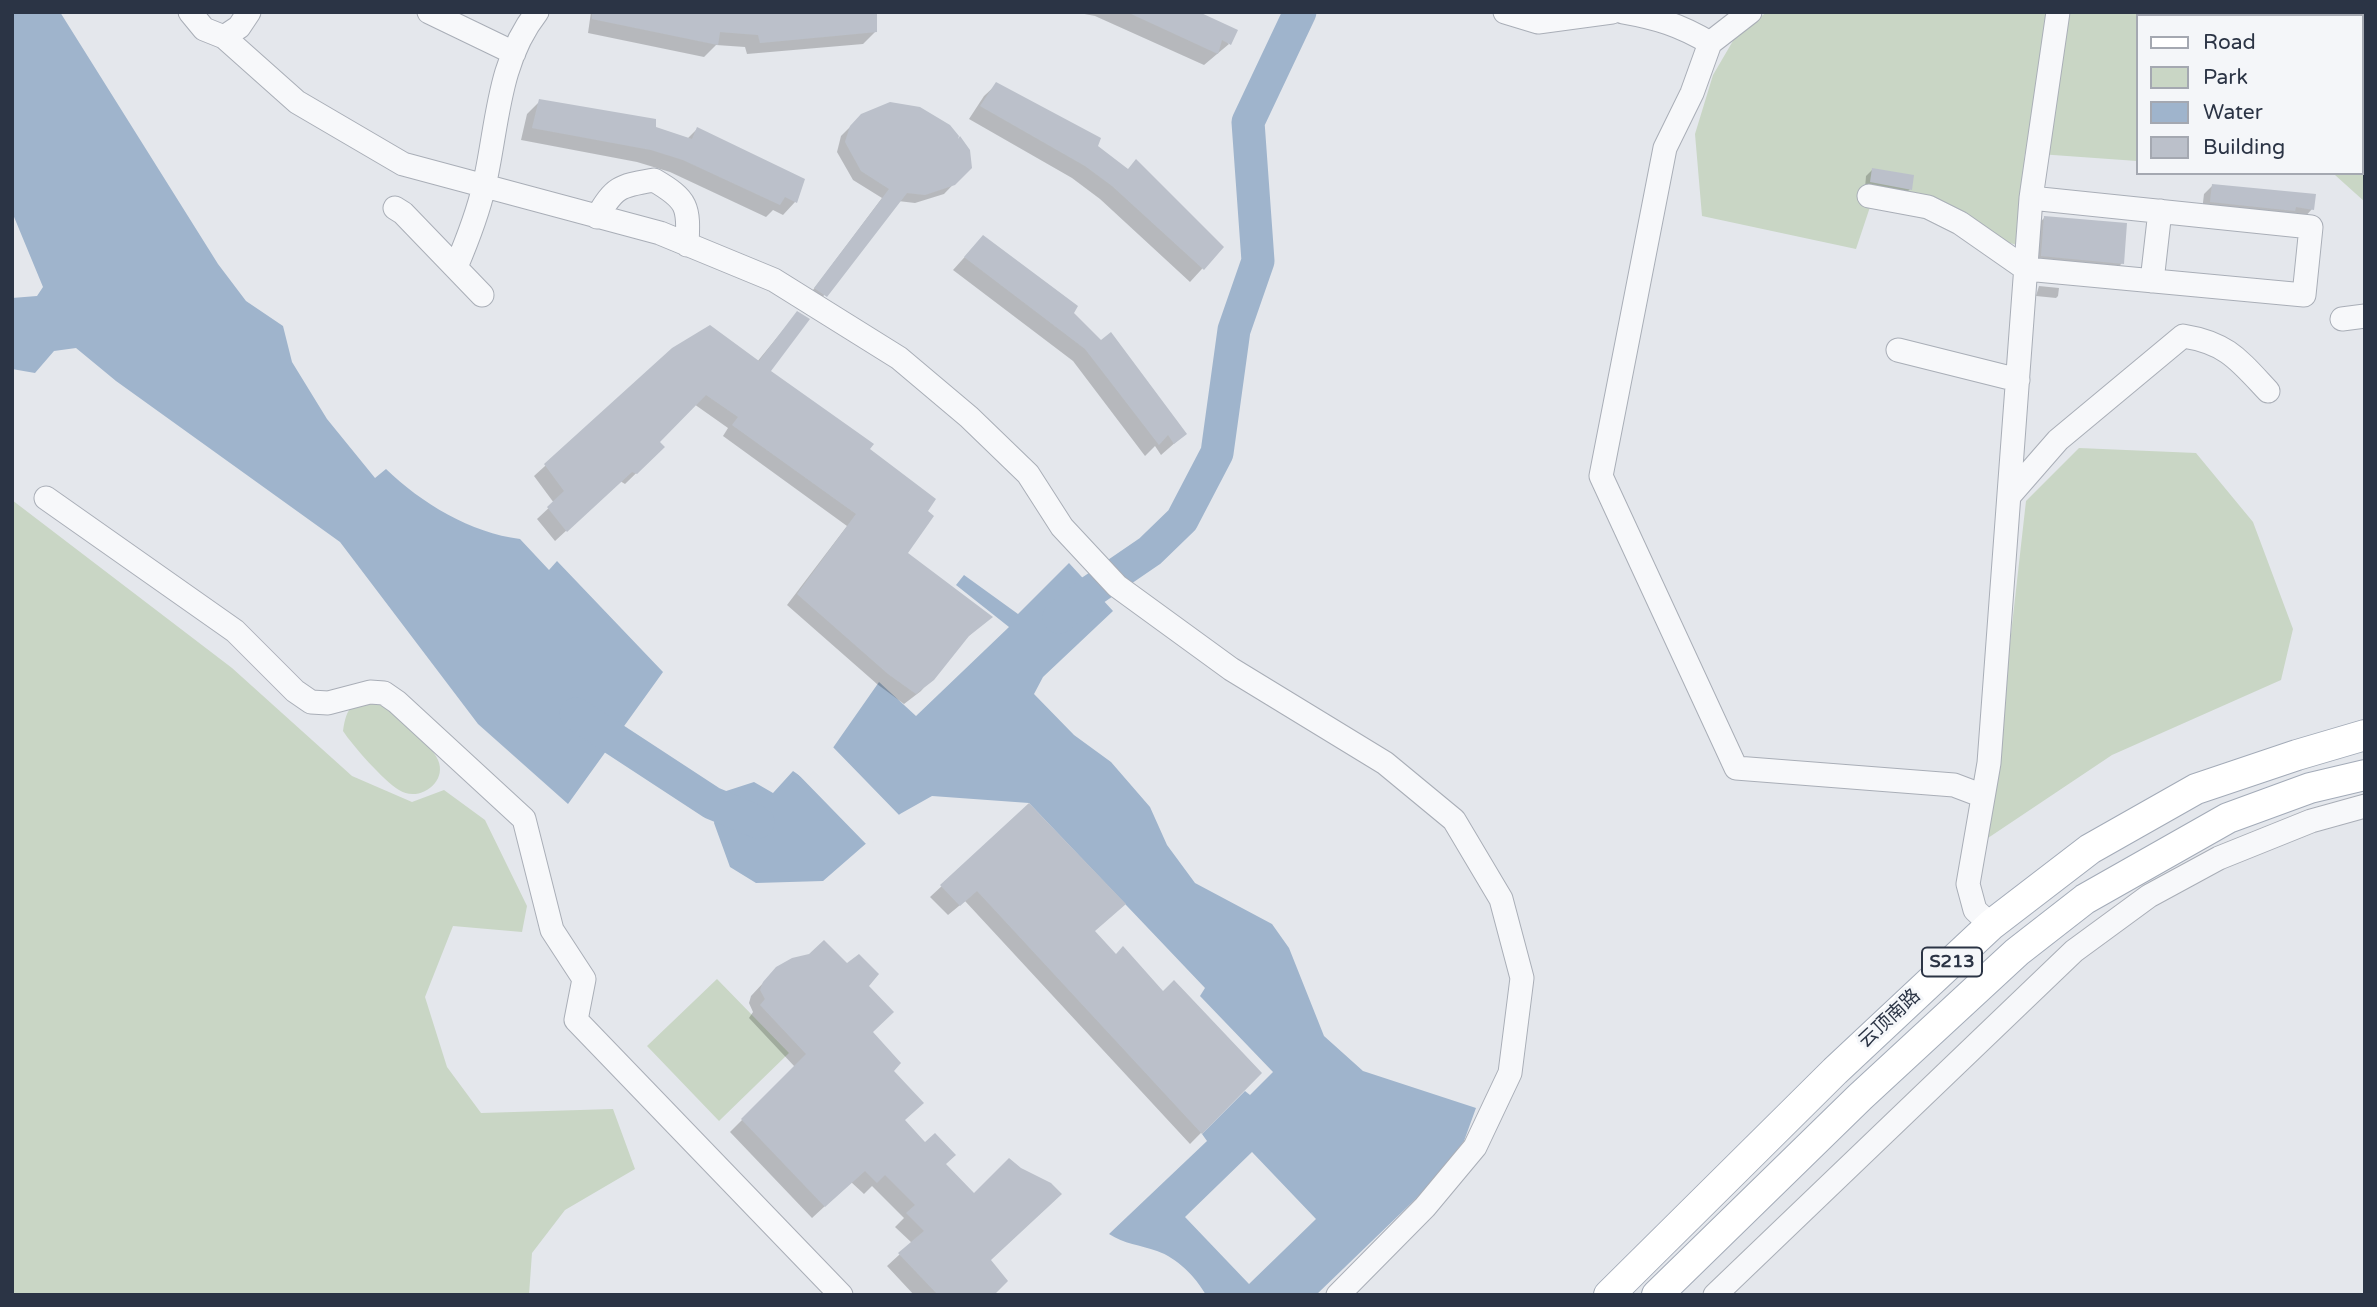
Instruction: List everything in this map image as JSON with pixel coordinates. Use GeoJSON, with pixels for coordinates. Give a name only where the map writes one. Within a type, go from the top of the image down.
{"type":"FeatureCollection","features":[{"type":"Feature","properties":{"kind":"main road","name":"云顶南路"},"geometry":{"type":"LineString","coordinates":[[1609,1295],[1835,1072],[1991,925],[2090,849],[2196,789],[2365,735]]}},
{"type":"Feature","properties":{"kind":"main road","name":"云顶南路"},"geometry":{"type":"LineString","coordinates":[[1657,1295],[1860,1097],[2017,952],[2085,899],[2228,818],[2309,788],[2365,775]]}},
{"type":"Feature","properties":{"kind":"main road"},"geometry":{"type":"LineString","coordinates":[[1835,1072],[1860,1097]]}},
{"type":"Feature","properties":{"kind":"street"},"geometry":{"type":"LineString","coordinates":[[191,12],[204,29],[224,37],[297,102],[403,164],[660,233],[774,280],[900,358],[969,417],[1028,474],[1062,527],[1116,586],[1231,669],[1385,763],[1454,820],[1501,899],[1521,978],[1510,1073],[1475,1147],[1426,1207],[1338,1295]]}},
{"type":"Feature","properties":{"kind":"street"},"geometry":{"type":"LineString","coordinates":[[224,37],[239,27],[249,12]]}},
{"type":"Feature","properties":{"kind":"street"},"geometry":{"type":"LineString","coordinates":[[429,12],[514,53]]}},
{"type":"Feature","properties":{"kind":"street"},"geometry":{"type":"LineString","coordinates":[[456,267],[484,187],[502,82],[524,29],[537,12]]}},
{"type":"Feature","properties":{"kind":"street"},"geometry":{"type":"LineString","coordinates":[[1505,12],[1538,22],[1612,12]]}},
{"type":"Feature","properties":{"kind":"street"},"geometry":{"type":"LineString","coordinates":[[1623,12],[1656,18],[1686,29],[1710,43]]}},
{"type":"Feature","properties":{"kind":"street"},"geometry":{"type":"LineString","coordinates":[[1750,12],[1710,43],[1692,93],[1665,148],[1601,476],[1735,768],[1954,785],[1983,796]]}},
{"type":"Feature","properties":{"kind":"street"},"geometry":{"type":"LineString","coordinates":[[1991,925],[1975,910],[1968,884],[1989,763],[2031,198],[2058,12]]}},
{"type":"Feature","properties":{"kind":"street"},"geometry":{"type":"LineString","coordinates":[[597,217],[607,199],[621,186],[653,180],[676,193],[689,215],[687,245]]}},
{"type":"Feature","properties":{"kind":"street"},"geometry":{"type":"LineString","coordinates":[[1869,196],[1928,207],[1960,223],[2026,269],[2304,295],[2311,227],[2031,198]]}},
{"type":"Feature","properties":{"kind":"street"},"geometry":{"type":"LineString","coordinates":[[395,208],[403,213],[482,295]]}},
{"type":"Feature","properties":{"kind":"street"},"geometry":{"type":"LineString","coordinates":[[2152,281],[2160,211]]}},
{"type":"Feature","properties":{"kind":"street"},"geometry":{"type":"LineString","coordinates":[[2010,495],[2058,440],[2183,336],[2208,340],[2238,359],[2268,391]]}},
{"type":"Feature","properties":{"kind":"street"},"geometry":{"type":"LineString","coordinates":[[1898,350],[2018,380]]}},
{"type":"Feature","properties":{"kind":"street"},"geometry":{"type":"LineString","coordinates":[[46,498],[235,631],[295,691],[311,702],[328,703],[370,692],[384,692],[524,819],[552,930],[584,979],[576,1020],[841,1295]]}},
{"type":"Feature","properties":{"kind":"street"},"geometry":{"type":"LineString","coordinates":[[1716,1295],[2074,951],[2149,897],[2219,859],[2311,821],[2365,806]]}},
{"type":"Feature","properties":{"kind":"green space"},"geometry":{"type":"Polygon","coordinates":[[[1767,12],[2365,12],[2365,202],[2335,175],[2363,175],[2363,14],[2136,14],[2136,161],[2025,153],[2017,245],[1871,204],[1856,249],[1702,216],[1695,134],[1713,75],[1737,34],[1767,12]]]}},
{"type":"Feature","properties":{"kind":"green space"},"geometry":{"type":"Polygon","coordinates":[[[2079,448],[2196,453],[2253,522],[2293,629],[2281,680],[2112,755],[1988,838],[2026,501],[2079,448]]]}},
{"type":"Feature","properties":{"kind":"green space"},"geometry":{"type":"Polygon","coordinates":[[[12,500],[232,668],[352,776],[412,802],[444,790],[485,820],[527,906],[522,932],[453,926],[425,997],[447,1067],[481,1113],[613,1109],[635,1169],[565,1210],[532,1253],[529,1295],[12,1295],[12,500]]]}},
{"type":"Feature","properties":{"kind":"green space"},"geometry":{"type":"Polygon","coordinates":[[[376,700],[396,714],[438,760],[439,776],[435,783],[422,792],[415,794],[399,790],[385,779],[343,731],[346,716],[352,707],[376,700]]]}},
{"type":"Feature","properties":{"kind":"green space"},"geometry":{"type":"Polygon","coordinates":[[[717,979],[789,1053],[719,1121],[647,1046],[717,979]]]}},
{"type":"Feature","properties":{"kind":"water"},"geometry":{"type":"Polygon","coordinates":[[[12,12],[60,12],[218,264],[246,301],[283,326],[292,362],[327,419],[375,478],[386,469],[431,505],[465,523],[502,536],[520,539],[549,570],[557,561],[663,672],[568,804],[478,724],[340,542],[116,381],[76,348],[54,351],[35,373],[12,369],[12,298],[37,296],[43,287],[12,212],[12,12]]]}},
{"type":"Feature","properties":{"kind":"water"},"geometry":{"type":"Polygon","coordinates":[[[1069,563],[1113,611],[1043,677],[1034,694],[1074,735],[1111,762],[1150,807],[1167,845],[1195,883],[1272,924],[1289,948],[1324,1036],[1363,1071],[1476,1108],[1464,1141],[1428,1187],[1316,1295],[1206,1295],[1197,1281],[1172,1258],[1109,1234],[1207,1141],[1202,1134],[1245,1091],[1250,1095],[1273,1072],[1200,996],[1205,988],[1029,803],[932,796],[900,814],[823,881],[756,883],[730,867],[714,823],[720,793],[754,782],[773,793],[793,771],[809,782],[879,682],[916,716],[1009,627],[956,585],[964,575],[1018,614],[1069,563]],[[1252,1152],[1185,1217],[1249,1284],[1316,1219],[1252,1152]]]}},
{"type":"Feature","properties":{"kind":"pier"},"geometry":{"type":"Polygon","coordinates":[[[831,745],[901,817],[868,846],[792,768],[808,778],[831,745]]]}},
{"type":"Feature","properties":{"kind":"building"},"geometry":{"type":"Polygon","coordinates":[[[592,12],[877,12],[877,32],[760,43],[758,35],[720,32],[718,45],[592,19],[592,12]]]}},
{"type":"Feature","properties":{"kind":"building"},"geometry":{"type":"Polygon","coordinates":[[[1127,12],[1199,12],[1238,30],[1231,45],[1222,40],[1218,54],[1127,12]]]}},
{"type":"Feature","properties":{"kind":"building"},"geometry":{"type":"Polygon","coordinates":[[[996,82],[1101,138],[1098,146],[1128,169],[1136,159],[1224,247],[1204,270],[1112,186],[1085,166],[980,106],[996,82]]]}},
{"type":"Feature","properties":{"kind":"building"},"geometry":{"type":"Polygon","coordinates":[[[539,99],[656,119],[656,127],[692,139],[697,127],[805,179],[797,203],[785,197],[780,205],[683,160],[651,150],[532,128],[539,99]]]}},
{"type":"Feature","properties":{"kind":"building"},"geometry":{"type":"Polygon","coordinates":[[[890,102],[920,107],[950,125],[959,136],[958,139],[960,136],[970,150],[972,168],[955,185],[925,195],[907,193],[827,297],[814,288],[889,189],[861,171],[845,142],[850,126],[861,114],[890,102]]]}},
{"type":"Feature","properties":{"kind":"building"},"geometry":{"type":"Polygon","coordinates":[[[1872,168],[1914,175],[1912,190],[1870,182],[1872,168]]]}},
{"type":"Feature","properties":{"kind":"building"},"geometry":{"type":"Polygon","coordinates":[[[2212,184],[2316,194],[2314,210],[2296,207],[2295,211],[2210,202],[2212,184]]]}},
{"type":"Feature","properties":{"kind":"building"},"geometry":{"type":"Polygon","coordinates":[[[2044,216],[2127,223],[2124,264],[2041,256],[2044,216]]]}},
{"type":"Feature","properties":{"kind":"building"},"geometry":{"type":"Polygon","coordinates":[[[983,235],[1078,306],[1074,313],[1101,340],[1111,332],[1187,434],[1174,444],[1168,435],[1159,445],[1085,349],[964,257],[983,235]]]}},
{"type":"Feature","properties":{"kind":"building"},"geometry":{"type":"Polygon","coordinates":[[[797,311],[810,319],[771,371],[874,444],[870,449],[936,499],[928,511],[934,516],[908,553],[993,617],[969,636],[934,680],[916,694],[888,674],[797,594],[856,514],[732,425],[738,417],[706,395],[660,442],[665,447],[637,474],[632,472],[567,532],[547,507],[564,491],[544,464],[672,348],[710,325],[759,361],[797,311]]]}},
{"type":"Feature","properties":{"kind":"building"},"geometry":{"type":"Polygon","coordinates":[[[1029,803],[1126,904],[1095,931],[1116,954],[1123,946],[1163,991],[1174,980],[1262,1073],[1202,1134],[977,891],[960,906],[940,885],[1029,803]]]}},
{"type":"Feature","properties":{"kind":"building"},"geometry":{"type":"Polygon","coordinates":[[[824,940],[847,963],[859,954],[879,974],[869,986],[894,1012],[873,1032],[901,1063],[894,1071],[924,1103],[905,1120],[925,1142],[935,1133],[956,1155],[946,1164],[974,1193],[1009,1158],[1021,1168],[1051,1183],[1062,1194],[991,1260],[1008,1281],[994,1295],[938,1295],[898,1253],[924,1231],[906,1213],[915,1205],[885,1175],[877,1183],[865,1171],[825,1207],[741,1119],[806,1054],[760,1005],[765,999],[760,990],[763,982],[776,967],[792,958],[809,954],[824,940]]]}},
{"type":"Feature","properties":{"kind":"waterway"},"geometry":{"type":"LineString","coordinates":[[1059,617],[1150,551],[1182,520],[1217,453],[1234,330],[1258,261],[1248,122],[1300,12]]}},
{"type":"Feature","properties":{"kind":"waterway"},"geometry":{"type":"LineString","coordinates":[[576,714],[712,803],[758,822]]}}]}
